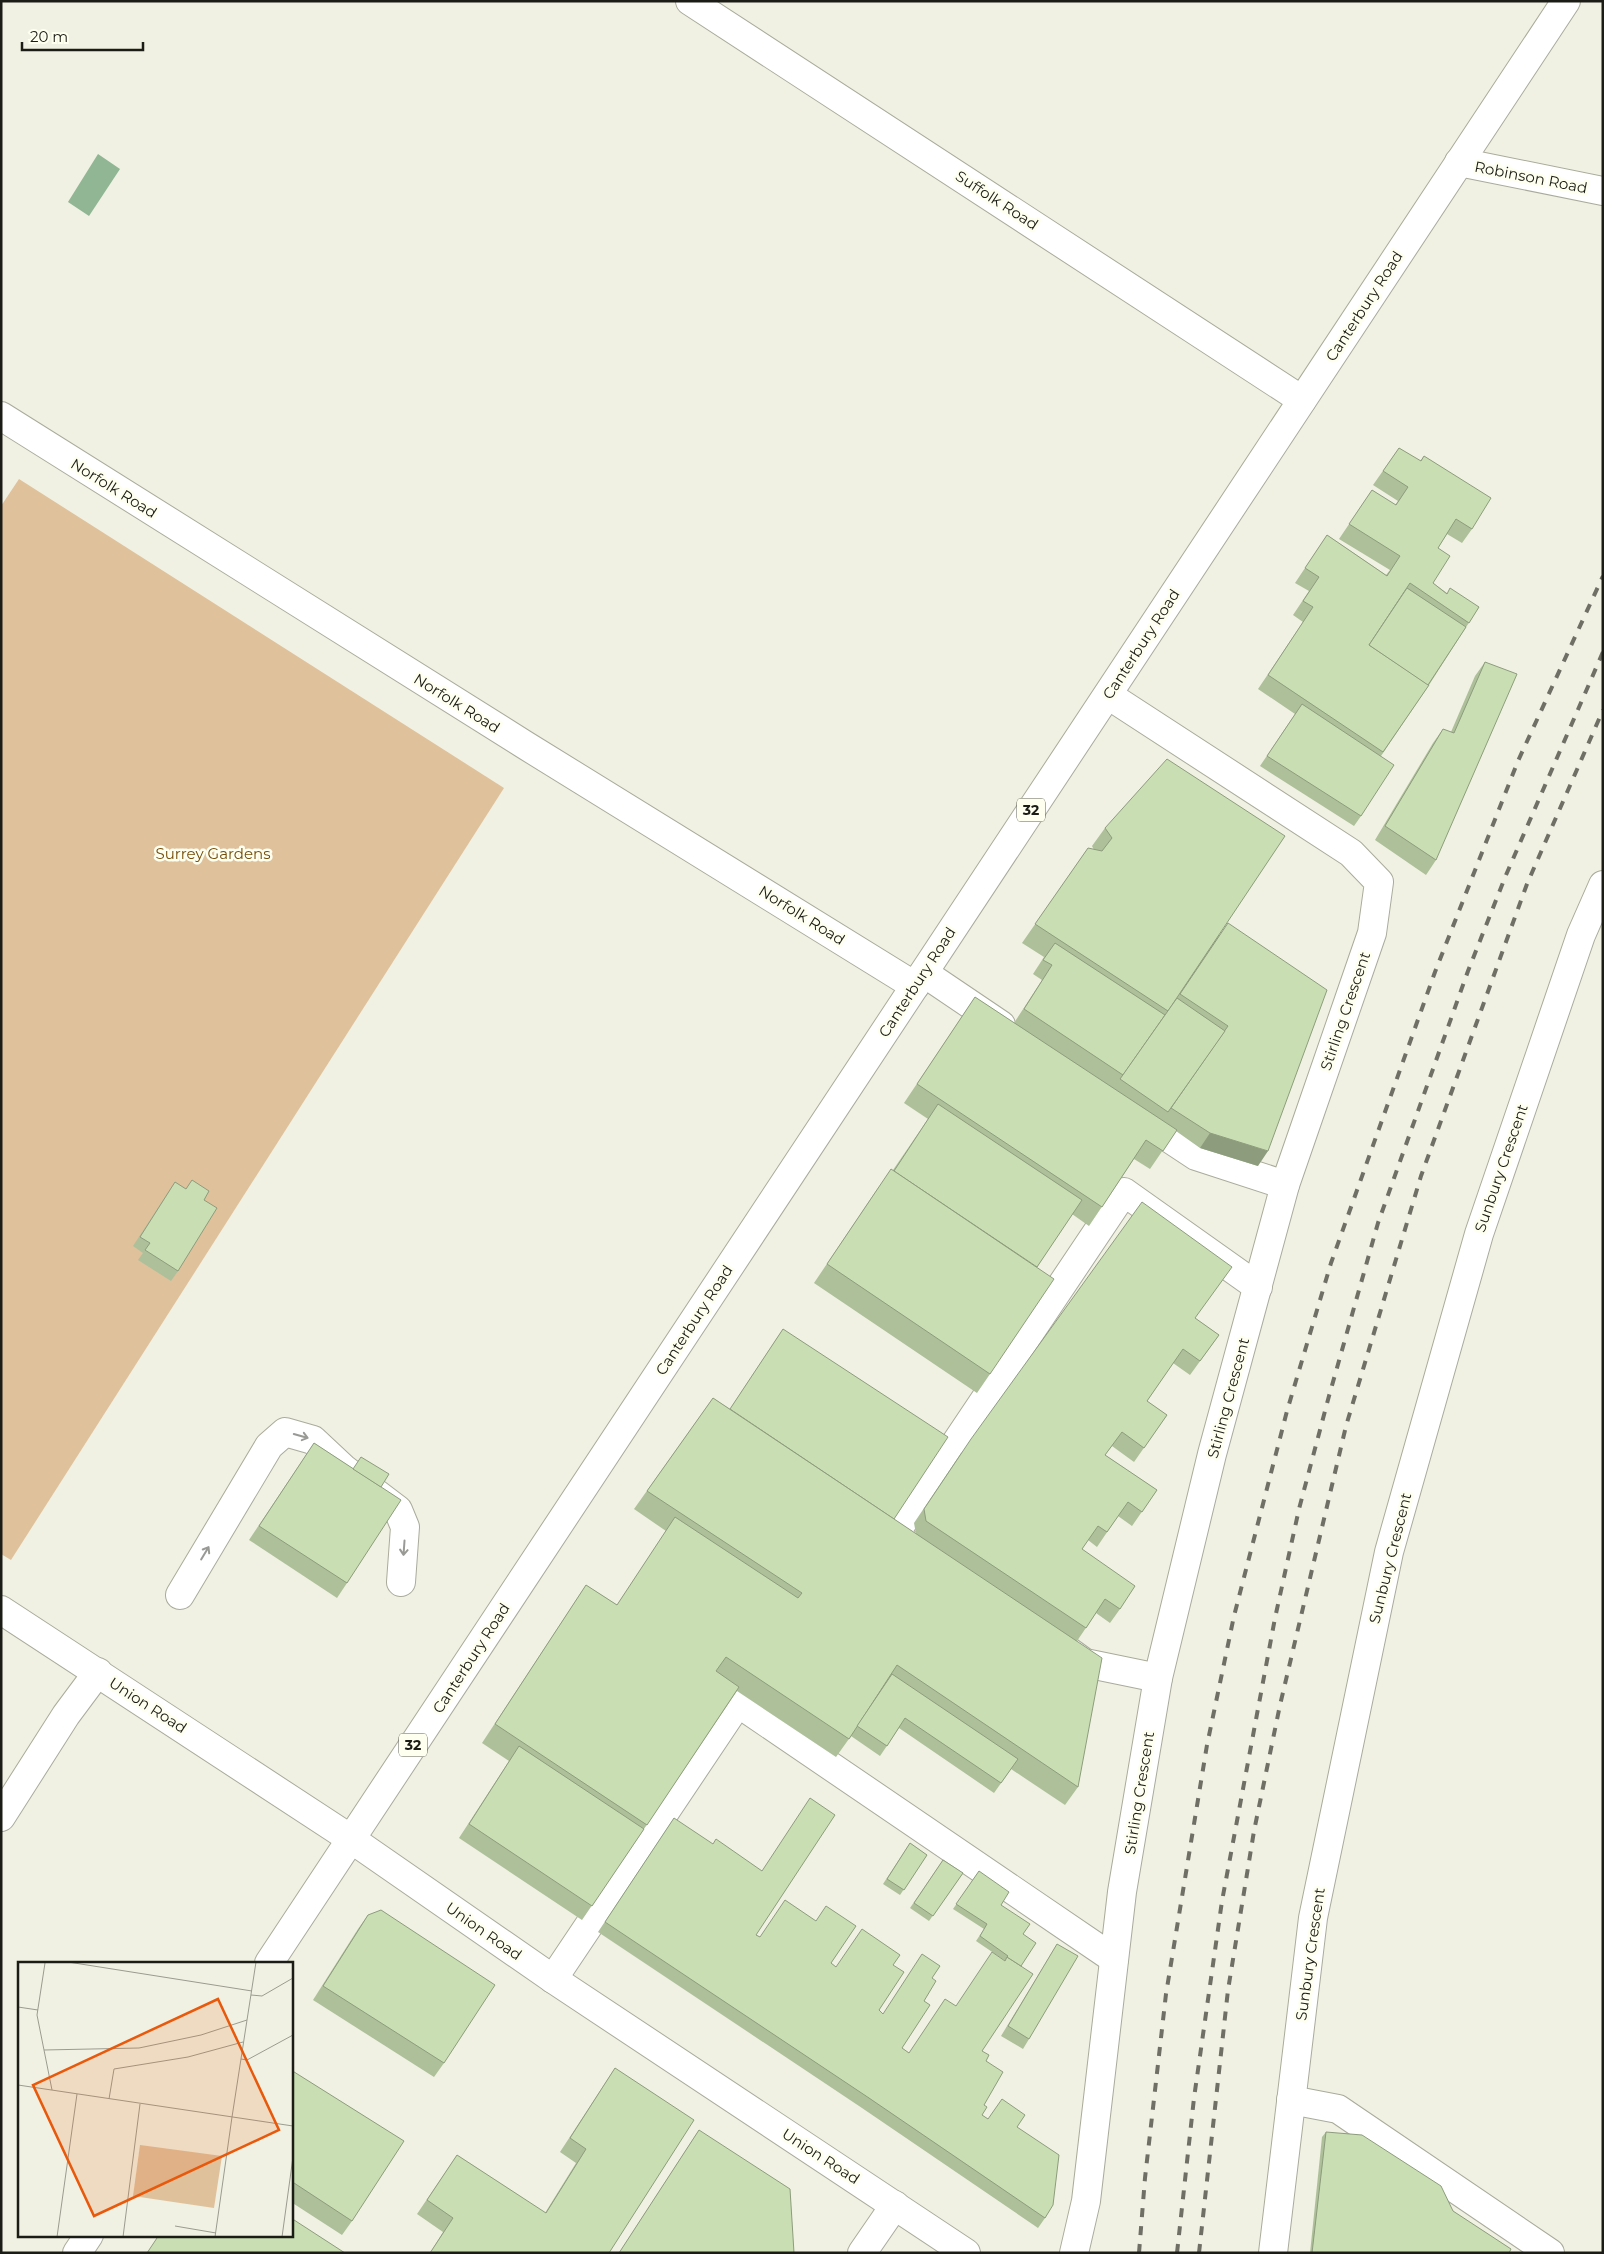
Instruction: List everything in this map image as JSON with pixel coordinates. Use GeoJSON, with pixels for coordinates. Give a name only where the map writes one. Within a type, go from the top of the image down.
{"type":"FeatureCollection","features":[{"type":"Feature","properties":{"kind":"street","name":"Suffolk Road"},"geometry":{"type":"LineString","coordinates":[[690,1],[1302,400]]}},
{"type":"Feature","properties":{"kind":"street","name":"Canterbury Road"},"geometry":{"type":"LineString","coordinates":[[270,1962],[1566,1]]}},
{"type":"Feature","properties":{"kind":"street","name":"Robinson Road"},"geometry":{"type":"LineString","coordinates":[[1459,162],[1603,191]]}},
{"type":"Feature","properties":{"kind":"street","name":"Norfolk Road"},"geometry":{"type":"LineString","coordinates":[[1,416],[525,745],[1018,1036]]}},
{"type":"Feature","properties":{"kind":"street","name":"Stirling Crescent"},"geometry":{"type":"LineString","coordinates":[[1074,2253],[1086,2201],[1122,1892],[1158,1678],[1212,1454],[1285,1185],[1372,933],[1379,882],[1351,853],[1108,695]]}},
{"type":"Feature","properties":{"kind":"street","name":"Sunbury Crescent"},"geometry":{"type":"LineString","coordinates":[[1273,2253],[1313,1918],[1389,1552],[1479,1234],[1581,935],[1603,886]]}},
{"type":"Feature","properties":{"kind":"street"},"geometry":{"type":"LineString","coordinates":[[1123,1107],[1196,1156],[1285,1185]]}},
{"type":"Feature","properties":{"kind":"street"},"geometry":{"type":"LineString","coordinates":[[934,1562],[894,1535],[1124,1192],[1258,1287]]}},
{"type":"Feature","properties":{"kind":"street"},"geometry":{"type":"LineString","coordinates":[[180,1595],[269,1446],[285,1432],[312,1440],[344,1469],[398,1510],[405,1527],[401,1582]]}},
{"type":"Feature","properties":{"kind":"street","name":"Union Road"},"geometry":{"type":"LineString","coordinates":[[1,1610],[351,1839],[553,1979],[966,2253]]}},
{"type":"Feature","properties":{"kind":"street"},"geometry":{"type":"LineString","coordinates":[[1045,1636],[1085,1662],[1158,1678]]}},
{"type":"Feature","properties":{"kind":"street"},"geometry":{"type":"LineString","coordinates":[[1,1817],[66,1716],[98,1672]]}},
{"type":"Feature","properties":{"kind":"street"},"geometry":{"type":"LineString","coordinates":[[553,1979],[738,1703],[1114,1958]]}},
{"type":"Feature","properties":{"kind":"street"},"geometry":{"type":"LineString","coordinates":[[1291,2100],[1338,2109],[1550,2253]]}},
{"type":"Feature","properties":{"kind":"street"},"geometry":{"type":"LineString","coordinates":[[862,2253],[895,2205]]}},
{"type":"Feature","properties":{"kind":"street"},"geometry":{"type":"LineString","coordinates":[[78,2253],[88,2236]]}},
{"type":"Feature","properties":{"kind":"green space","name":"Surrey Gardens"},"geometry":{"type":"Polygon","coordinates":[[[19,479],[504,788],[11,1560],[1,1554],[1,506],[19,479]]]}},
{"type":"Feature","properties":{"kind":"shaded area"},"geometry":{"type":"Polygon","coordinates":[[[98,154],[120,169],[89,216],[68,202],[98,154]]]}},
{"type":"Feature","properties":{"kind":"building"},"geometry":{"type":"Polygon","coordinates":[[[1399,448],[1421,461],[1424,456],[1491,498],[1472,529],[1456,519],[1438,548],[1450,556],[1433,583],[1447,594],[1450,588],[1479,607],[1469,623],[1410,583],[1369,645],[1429,685],[1383,752],[1268,675],[1313,607],[1303,601],[1319,577],[1305,568],[1327,535],[1387,576],[1400,556],[1349,524],[1372,490],[1396,505],[1408,487],[1383,471],[1399,448]]]}},
{"type":"Feature","properties":{"kind":"building"},"geometry":{"type":"Polygon","coordinates":[[[1407,588],[1466,627],[1428,685],[1369,645],[1407,588]]]}},
{"type":"Feature","properties":{"kind":"building"},"geometry":{"type":"Polygon","coordinates":[[[1485,662],[1517,674],[1436,860],[1385,826],[1443,729],[1454,733],[1485,662]]]}},
{"type":"Feature","properties":{"kind":"building"},"geometry":{"type":"Polygon","coordinates":[[[1302,704],[1394,765],[1361,816],[1267,756],[1302,704]]]}},
{"type":"Feature","properties":{"kind":"building"},"geometry":{"type":"Polygon","coordinates":[[[1167,759],[1285,836],[1168,1011],[1035,924],[1088,848],[1102,851],[1112,838],[1105,828],[1167,759]]]}},
{"type":"Feature","properties":{"kind":"building"},"geometry":{"type":"Polygon","coordinates":[[[1228,923],[1327,990],[1268,1151],[1210,1133],[1171,1108],[1228,1026],[1180,994],[1228,923]]]}},
{"type":"Feature","properties":{"kind":"building"},"geometry":{"type":"Polygon","coordinates":[[[1055,943],[1165,1015],[1123,1075],[1024,1009],[1052,965],[1043,960],[1055,943]]]}},
{"type":"Feature","properties":{"kind":"building"},"geometry":{"type":"Polygon","coordinates":[[[975,997],[1177,1130],[1163,1151],[1146,1140],[1102,1207],[917,1084],[975,997]]]}},
{"type":"Feature","properties":{"kind":"building"},"geometry":{"type":"Polygon","coordinates":[[[1177,998],[1225,1031],[1168,1112],[1120,1079],[1177,998]]]}},
{"type":"Feature","properties":{"kind":"building"},"geometry":{"type":"Polygon","coordinates":[[[938,1104],[1082,1200],[1037,1267],[894,1171],[938,1104]]]}},
{"type":"Feature","properties":{"kind":"building"},"geometry":{"type":"Polygon","coordinates":[[[891,1169],[1054,1279],[990,1374],[827,1264],[891,1169]]]}},
{"type":"Feature","properties":{"kind":"building"},"geometry":{"type":"Polygon","coordinates":[[[192,1180],[209,1191],[204,1200],[217,1208],[178,1271],[145,1250],[150,1243],[140,1237],[175,1182],[186,1189],[192,1180]]]}},
{"type":"Feature","properties":{"kind":"building"},"geometry":{"type":"Polygon","coordinates":[[[1142,1202],[1232,1267],[1195,1318],[1219,1335],[1200,1361],[1183,1349],[1147,1401],[1167,1415],[1144,1448],[1122,1432],[1105,1455],[1157,1490],[1142,1512],[1128,1502],[1107,1532],[1098,1526],[1082,1549],[1135,1586],[1120,1609],[1105,1599],[1086,1628],[926,1521],[924,1509],[971,1439],[1142,1202]]]}},
{"type":"Feature","properties":{"kind":"building"},"geometry":{"type":"Polygon","coordinates":[[[783,1329],[948,1437],[894,1519],[730,1409],[783,1329]]]}},
{"type":"Feature","properties":{"kind":"building"},"geometry":{"type":"Polygon","coordinates":[[[713,1398],[1102,1658],[1078,1787],[897,1665],[849,1739],[726,1657],[716,1671],[739,1687],[647,1825],[495,1724],[586,1585],[617,1605],[675,1517],[798,1598],[802,1593],[647,1491],[713,1398]]]}},
{"type":"Feature","properties":{"kind":"building"},"geometry":{"type":"Polygon","coordinates":[[[314,1443],[401,1500],[347,1583],[259,1526],[314,1443]]]}},
{"type":"Feature","properties":{"kind":"building"},"geometry":{"type":"Polygon","coordinates":[[[361,1457],[389,1474],[381,1487],[353,1469],[361,1457]]]}},
{"type":"Feature","properties":{"kind":"building"},"geometry":{"type":"Polygon","coordinates":[[[892,1674],[1018,1759],[1001,1783],[905,1718],[887,1746],[857,1726],[892,1674]]]}},
{"type":"Feature","properties":{"kind":"building"},"geometry":{"type":"Polygon","coordinates":[[[519,1746],[644,1829],[592,1906],[469,1824],[519,1746]]]}},
{"type":"Feature","properties":{"kind":"building"},"geometry":{"type":"Polygon","coordinates":[[[810,1798],[835,1815],[756,1935],[760,1937],[785,1900],[816,1921],[826,1906],[856,1926],[831,1963],[836,1967],[862,1929],[900,1955],[893,1965],[904,1972],[879,2010],[883,2014],[922,1954],[940,1966],[932,1978],[936,1981],[924,2001],[930,2005],[902,2048],[909,2053],[945,1999],[956,2006],[992,1952],[1005,1961],[1007,1957],[1033,1974],[982,2051],[989,2055],[986,2061],[1003,2072],[984,2105],[987,2107],[982,2115],[988,2119],[1002,2099],[1025,2115],[1017,2127],[1059,2155],[1053,2205],[1045,2218],[605,1922],[674,1818],[713,1844],[716,1839],[762,1871],[810,1798]]]}},
{"type":"Feature","properties":{"kind":"building"},"geometry":{"type":"Polygon","coordinates":[[[910,1843],[927,1855],[904,1890],[887,1879],[910,1843]]]}},
{"type":"Feature","properties":{"kind":"building"},"geometry":{"type":"Polygon","coordinates":[[[943,1860],[963,1873],[933,1916],[914,1903],[943,1860]]]}},
{"type":"Feature","properties":{"kind":"building"},"geometry":{"type":"Polygon","coordinates":[[[979,1871],[1009,1892],[1001,1905],[1030,1924],[1023,1934],[1036,1943],[1021,1966],[980,1936],[987,1924],[956,1904],[979,1871]]]}},
{"type":"Feature","properties":{"kind":"building"},"geometry":{"type":"Polygon","coordinates":[[[381,1910],[495,1985],[444,2063],[323,1986],[368,1915],[381,1910]]]}},
{"type":"Feature","properties":{"kind":"building"},"geometry":{"type":"Polygon","coordinates":[[[1057,1944],[1078,1956],[1029,2039],[1008,2026],[1057,1944]]]}},
{"type":"Feature","properties":{"kind":"building"},"geometry":{"type":"Polygon","coordinates":[[[615,2068],[694,2120],[609,2253],[430,2253],[453,2218],[427,2200],[457,2155],[546,2213],[586,2149],[570,2138],[615,2068]]]}},
{"type":"Feature","properties":{"kind":"building"},"geometry":{"type":"Polygon","coordinates":[[[292,2071],[404,2141],[352,2221],[292,2182],[292,2071]]]}},
{"type":"Feature","properties":{"kind":"building"},"geometry":{"type":"Polygon","coordinates":[[[699,2130],[790,2189],[794,2253],[619,2253],[699,2130]]]}},
{"type":"Feature","properties":{"kind":"building"},"geometry":{"type":"Polygon","coordinates":[[[1326,2132],[1362,2135],[1441,2186],[1453,2211],[1511,2249],[1509,2253],[1312,2253],[1326,2132]]]}},
{"type":"Feature","properties":{"kind":"building"},"geometry":{"type":"Polygon","coordinates":[[[292,2219],[345,2253],[147,2253],[158,2236],[292,2236],[292,2219]]]}},
{"type":"Feature","properties":{"kind":"railway"},"geometry":{"type":"LineString","coordinates":[[1139,2253],[1145,2178],[1166,1994],[1207,1745],[1234,1616],[1287,1411],[1331,1263],[1435,972],[1518,761],[1603,576]]}},
{"type":"Feature","properties":{"kind":"railway"},"geometry":{"type":"LineString","coordinates":[[1177,2253],[1194,2098],[1222,1901],[1275,1618],[1299,1509],[1329,1396],[1378,1223],[1468,971],[1506,875],[1603,652]]}},
{"type":"Feature","properties":{"kind":"railway"},"geometry":{"type":"LineString","coordinates":[[1199,2253],[1228,1990],[1254,1831],[1280,1705],[1346,1426],[1421,1176],[1527,884],[1603,710]]}}]}
